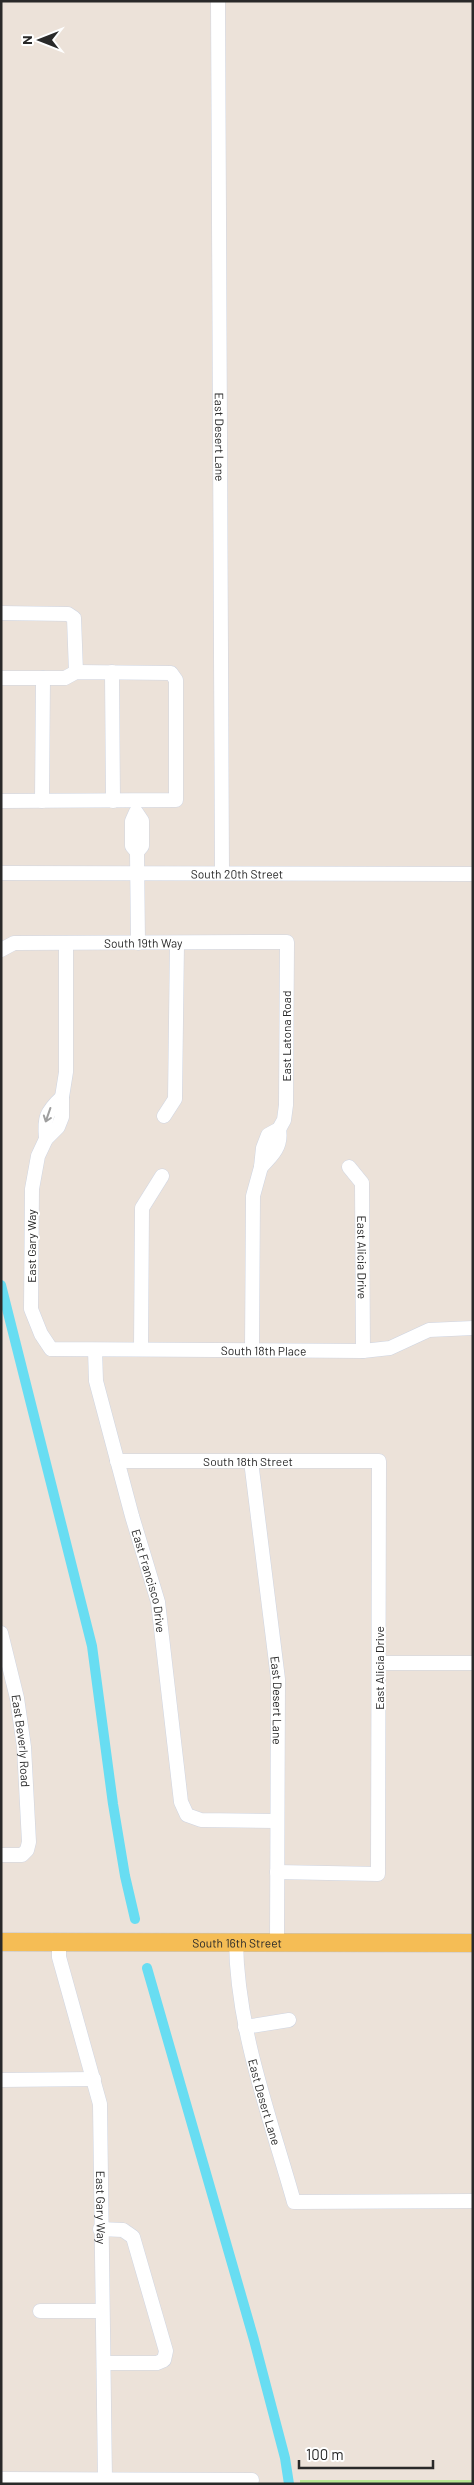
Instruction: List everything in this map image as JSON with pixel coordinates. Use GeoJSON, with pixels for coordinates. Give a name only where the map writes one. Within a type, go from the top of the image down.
{"type":"FeatureCollection","features":[{"type":"Feature","properties":{"kind":"main road","name":"South 16th Street"},"geometry":{"type":"LineString","coordinates":[[1,1942],[277,1941],[473,1943]]}},
{"type":"Feature","properties":{"kind":"street","name":"East Desert Lane"},"geometry":{"type":"LineString","coordinates":[[218,1],[222,873]]}},
{"type":"Feature","properties":{"kind":"street"},"geometry":{"type":"LineString","coordinates":[[1,613],[68,614],[74,618],[76,672]]}},
{"type":"Feature","properties":{"kind":"street"},"geometry":{"type":"LineString","coordinates":[[1,678],[65,678],[76,672],[112,672],[170,673],[176,680],[176,800],[136,806],[113,801],[1,801]]}},
{"type":"Feature","properties":{"kind":"street"},"geometry":{"type":"LineString","coordinates":[[112,672],[113,801]]}},
{"type":"Feature","properties":{"kind":"street"},"geometry":{"type":"LineString","coordinates":[[42,801],[43,678]]}},
{"type":"Feature","properties":{"kind":"street"},"geometry":{"type":"LineString","coordinates":[[136,806],[142,821],[142,846],[137,852],[138,943]]}},
{"type":"Feature","properties":{"kind":"street","name":"South 20th Street"},"geometry":{"type":"LineString","coordinates":[[1,873],[473,874]]}},
{"type":"Feature","properties":{"kind":"street","name":"South 19th Way"},"geometry":{"type":"LineString","coordinates":[[1,950],[14,943],[287,942]]}},
{"type":"Feature","properties":{"kind":"street","name":"East Latona Road"},"geometry":{"type":"LineString","coordinates":[[252,1350],[253,1196],[261,1167],[274,1154],[281,1140],[279,1129],[284,1120],[286,1105],[287,942]]}},
{"type":"Feature","properties":{"kind":"street","name":"East Gary Way"},"geometry":{"type":"LineString","coordinates":[[51,1349],[41,1334],[31,1308],[32,1189],[38,1156],[46,1139],[58,1127],[62,1117],[62,1097],[66,1072],[66,943]]}},
{"type":"Feature","properties":{"kind":"street"},"geometry":{"type":"LineString","coordinates":[[164,1116],[175,1099],[177,943]]}},
{"type":"Feature","properties":{"kind":"street","name":"East Alicia Drive"},"geometry":{"type":"LineString","coordinates":[[349,1167],[362,1184],[363,1351]]}},
{"type":"Feature","properties":{"kind":"street"},"geometry":{"type":"LineString","coordinates":[[141,1349],[142,1208],[162,1176]]}},
{"type":"Feature","properties":{"kind":"street","name":"South 18th Place"},"geometry":{"type":"LineString","coordinates":[[51,1349],[363,1351],[390,1348],[429,1330],[473,1328]]}},
{"type":"Feature","properties":{"kind":"street","name":"East Francisco Drive"},"geometry":{"type":"LineString","coordinates":[[96,1350],[96,1381],[158,1602],[181,1802],[187,1815],[201,1820],[276,1821]]}},
{"type":"Feature","properties":{"kind":"street","name":"South 18th Street"},"geometry":{"type":"LineString","coordinates":[[117,1461],[379,1461]]}},
{"type":"Feature","properties":{"kind":"street","name":"East Desert Lane"},"geometry":{"type":"LineString","coordinates":[[251,1461],[278,1679],[277,1941]]}},
{"type":"Feature","properties":{"kind":"street","name":"East Alicia Drive"},"geometry":{"type":"LineString","coordinates":[[277,1872],[378,1874],[379,1461]]}},
{"type":"Feature","properties":{"kind":"street","name":"East Beverly Road"},"geometry":{"type":"LineString","coordinates":[[1,1855],[22,1855],[27,1850],[29,1842],[24,1747],[17,1698],[2,1639]]}},
{"type":"Feature","properties":{"kind":"street"},"geometry":{"type":"LineString","coordinates":[[378,1663],[473,1663]]}},
{"type":"Feature","properties":{"kind":"street","name":"East Desert Lane"},"geometry":{"type":"LineString","coordinates":[[236,1941],[237,1981],[245,2027],[294,2202],[473,2200]]}},
{"type":"Feature","properties":{"kind":"street","name":"East Gary Way"},"geometry":{"type":"LineString","coordinates":[[58,1942],[59,1957],[94,2079],[101,2112],[100,2229],[106,2480]]}},
{"type":"Feature","properties":{"kind":"street"},"geometry":{"type":"LineString","coordinates":[[245,2027],[289,2020]]}},
{"type":"Feature","properties":{"kind":"street"},"geometry":{"type":"LineString","coordinates":[[1,2080],[94,2079]]}},
{"type":"Feature","properties":{"kind":"street"},"geometry":{"type":"LineString","coordinates":[[100,2229],[124,2230],[133,2237],[166,2351],[164,2360],[157,2363],[104,2363]]}},
{"type":"Feature","properties":{"kind":"street"},"geometry":{"type":"LineString","coordinates":[[40,2312],[102,2311]]}},
{"type":"Feature","properties":{"kind":"street"},"geometry":{"type":"LineString","coordinates":[[1,2479],[252,2480]]}},
{"type":"Feature","properties":{"kind":"green space"},"geometry":{"type":"Polygon","coordinates":[[[300,2480],[473,2480],[473,2484],[300,2484],[300,2480]]]}},
{"type":"Feature","properties":{"kind":"waterway"},"geometry":{"type":"LineString","coordinates":[[1,1285],[92,1646],[113,1804],[125,1876],[135,1919]]}},
{"type":"Feature","properties":{"kind":"waterway"},"geometry":{"type":"LineString","coordinates":[[147,1968],[254,2340],[285,2458],[289,2484]]}}]}
